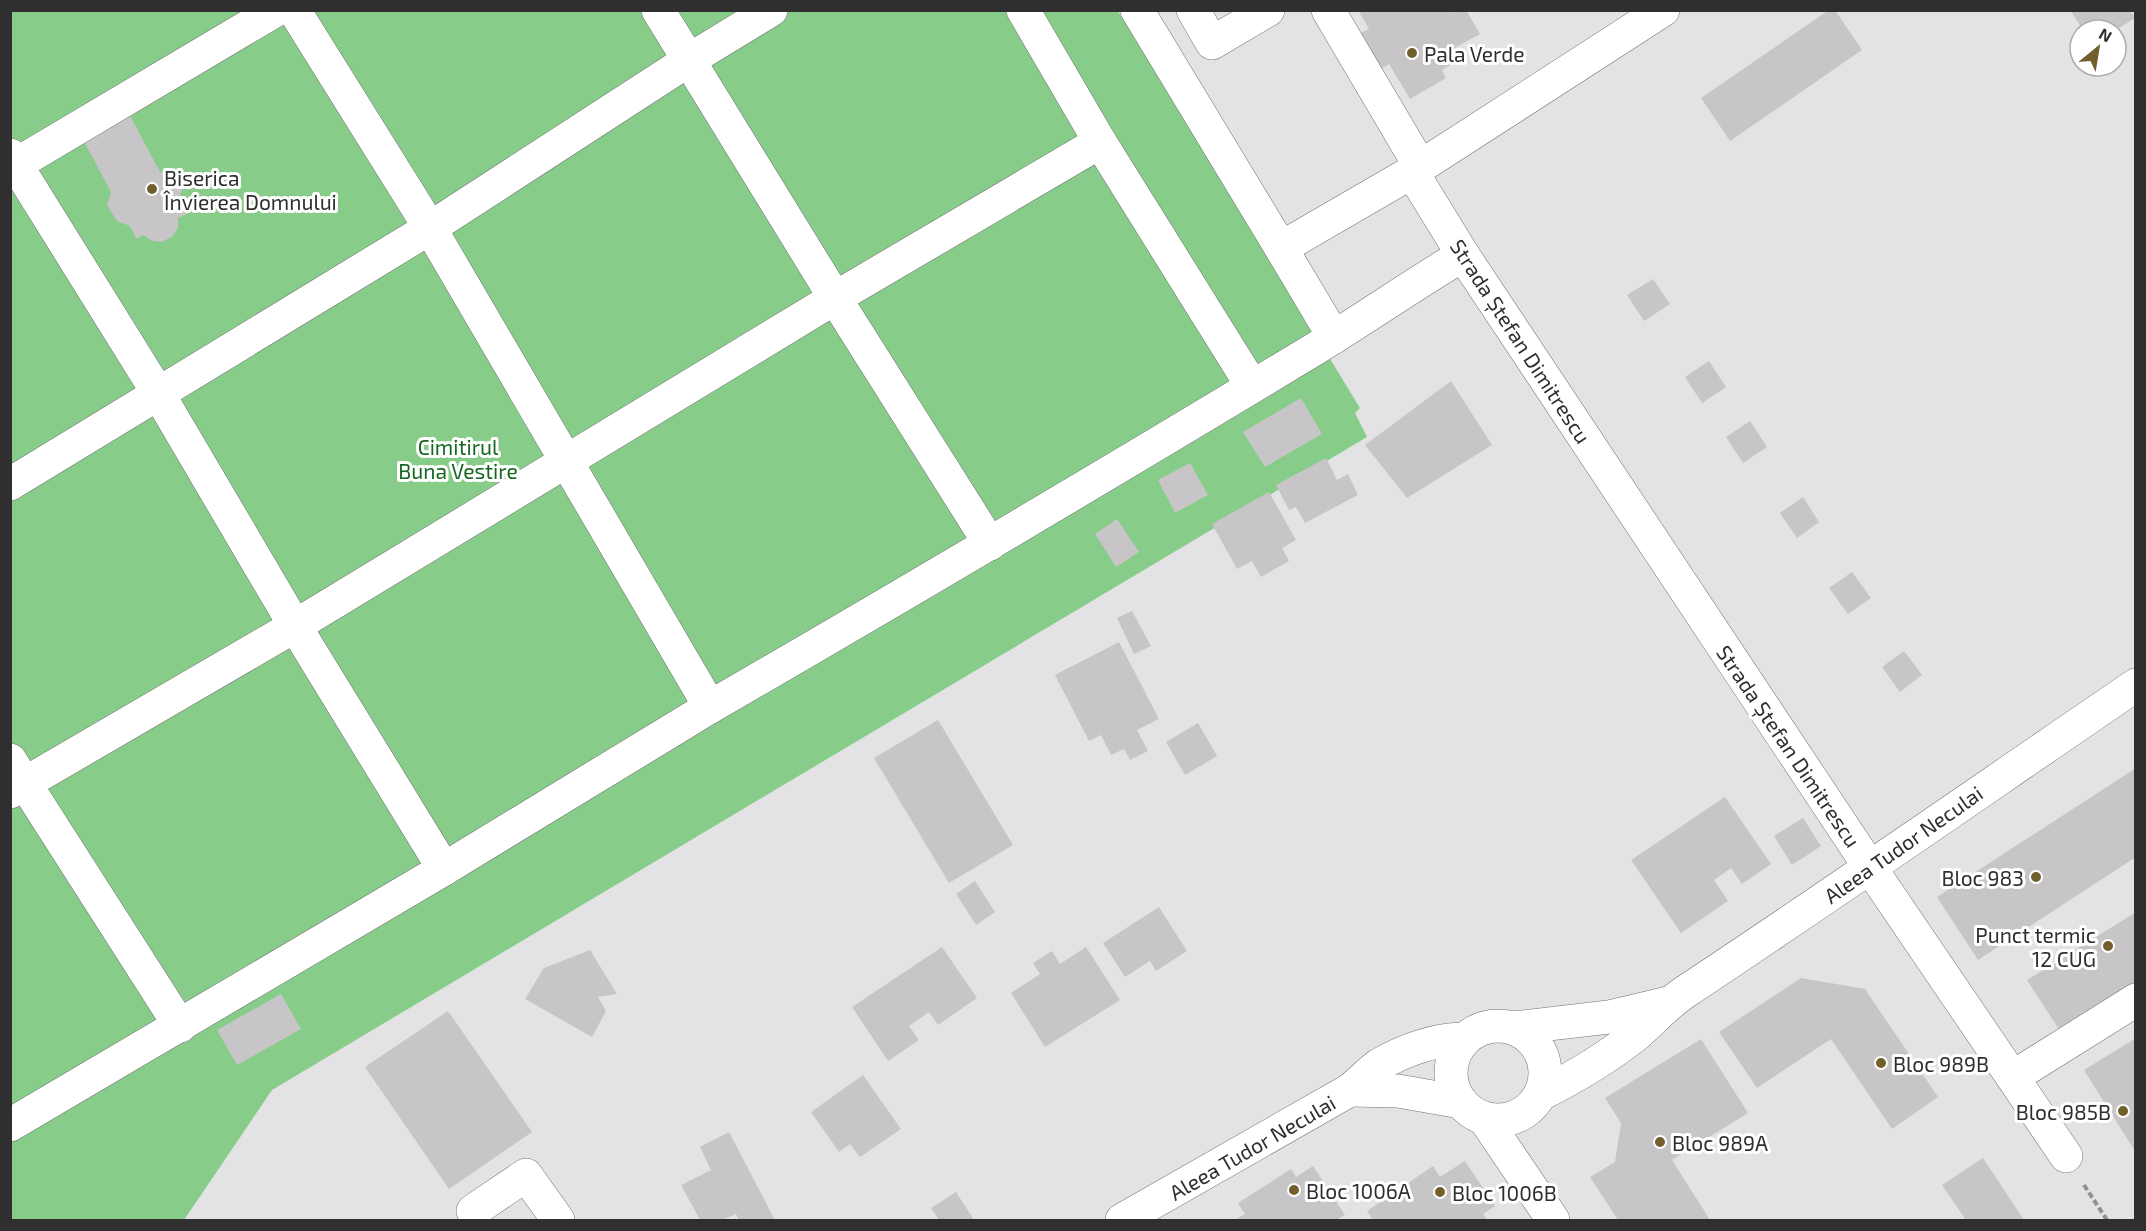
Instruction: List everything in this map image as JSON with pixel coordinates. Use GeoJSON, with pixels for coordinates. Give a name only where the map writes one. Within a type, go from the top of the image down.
{"type":"FeatureCollection","features":[{"type":"Feature","properties":{"kind":"street"},"geometry":{"type":"LineString","coordinates":[[276,10],[12,162],[158,393],[295,626],[444,869]]}},
{"type":"Feature","properties":{"kind":"street"},"geometry":{"type":"LineString","coordinates":[[294,10],[430,228],[710,707]]}},
{"type":"Feature","properties":{"kind":"street"},"geometry":{"type":"LineString","coordinates":[[658,10],[990,544]]}},
{"type":"Feature","properties":{"kind":"street"},"geometry":{"type":"LineString","coordinates":[[10,484],[430,228],[689,60],[771,10]]}},
{"type":"Feature","properties":{"kind":"street"},"geometry":{"type":"LineString","coordinates":[[1023,10],[1100,142],[1252,386]]}},
{"type":"Feature","properties":{"kind":"street"},"geometry":{"type":"LineString","coordinates":[[1137,10],[1334,337]]}},
{"type":"Feature","properties":{"kind":"street"},"geometry":{"type":"LineString","coordinates":[[1193,10],[1212,43],[1268,10]]}},
{"type":"Feature","properties":{"kind":"street","name":"Strada Ștefan Dimitrescu"},"geometry":{"type":"LineString","coordinates":[[1328,10],[1463,255],[1869,866],[2066,1156]]}},
{"type":"Feature","properties":{"kind":"street"},"geometry":{"type":"LineString","coordinates":[[1281,248],[1416,169],[1663,10]]}},
{"type":"Feature","properties":{"kind":"street"},"geometry":{"type":"LineString","coordinates":[[180,1026],[15,778],[295,626],[835,298],[1100,142]]}},
{"type":"Feature","properties":{"kind":"street"},"geometry":{"type":"LineString","coordinates":[[10,1125],[444,869],[710,707],[990,544],[1334,337],[1463,255]]}},
{"type":"Feature","properties":{"kind":"street","name":"Aleea Tudor Neculai"},"geometry":{"type":"LineString","coordinates":[[1350,1090],[1398,1091],[1472,1110],[1498,1120],[1511,1119],[1629,1040],[1670,1002],[2136,685]]}},
{"type":"Feature","properties":{"kind":"street"},"geometry":{"type":"LineString","coordinates":[[2013,1077],[2136,1000]]}},
{"type":"Feature","properties":{"kind":"street","name":"Aleea Tudor Neculai"},"geometry":{"type":"LineString","coordinates":[[1122,1221],[1350,1090],[1379,1065],[1424,1044],[1445,1039],[1465,1039],[1475,1031],[1488,1026],[1501,1025],[1514,1028],[1609,1017],[1670,1002]]}},
{"type":"Feature","properties":{"kind":"street"},"geometry":{"type":"LineString","coordinates":[[1514,1028],[1526,1034],[1536,1044],[1543,1055],[1546,1068],[1545,1081],[1532,1104],[1533,1192]]}},
{"type":"Feature","properties":{"kind":"street"},"geometry":{"type":"LineString","coordinates":[[1465,1039],[1456,1050],[1452,1062],[1451,1076],[1454,1090],[1472,1110],[1552,1221]]}},
{"type":"Feature","properties":{"kind":"street"},"geometry":{"type":"LineString","coordinates":[[473,1211],[526,1175],[558,1221]]}},
{"type":"Feature","properties":{"kind":"path"},"geometry":{"type":"LineString","coordinates":[[2066,1156],[2107,1221]]}},
{"type":"Feature","properties":{"kind":"green space","name":"Cimitirul Buna Vestire"},"geometry":{"type":"Polygon","coordinates":[[[10,11],[1118,11],[1360,408],[1355,413],[1367,437],[272,1090],[184,1220],[11,1220],[10,11]]]}},
{"type":"Feature","properties":{"kind":"building","name":"Pala Verde"},"geometry":{"type":"Polygon","coordinates":[[[1358,10],[1449,10],[1451,13],[1456,10],[1466,10],[1480,34],[1456,47],[1462,58],[1442,70],[1446,78],[1410,99],[1389,64],[1376,72],[1355,36],[1369,29],[1358,10]]]}},
{"type":"Feature","properties":{"kind":"building"},"geometry":{"type":"Polygon","coordinates":[[[1829,10],[1835,10],[1862,50],[1730,141],[1701,98],[1829,10]]]}},
{"type":"Feature","properties":{"kind":"building"},"geometry":{"type":"Polygon","coordinates":[[[2070,10],[2130,10],[2135,18],[2128,22],[2128,18],[2075,18],[2070,10]]]}},
{"type":"Feature","properties":{"kind":"building"},"geometry":{"type":"Polygon","coordinates":[[[127,110],[160,172],[174,175],[183,187],[179,199],[187,214],[178,218],[178,228],[172,237],[161,242],[152,241],[143,235],[136,239],[130,226],[117,221],[107,205],[111,192],[80,134],[127,110]]]}},
{"type":"Feature","properties":{"kind":"building"},"geometry":{"type":"Polygon","coordinates":[[[1653,279],[1670,304],[1644,321],[1627,295],[1653,279]]]}},
{"type":"Feature","properties":{"kind":"building"},"geometry":{"type":"Polygon","coordinates":[[[1709,361],[1726,387],[1702,403],[1685,377],[1709,361]]]}},
{"type":"Feature","properties":{"kind":"building"},"geometry":{"type":"Polygon","coordinates":[[[1451,381],[1492,445],[1407,498],[1365,445],[1451,381]]]}},
{"type":"Feature","properties":{"kind":"building"},"geometry":{"type":"Polygon","coordinates":[[[1301,398],[1322,434],[1265,467],[1243,432],[1301,398]]]}},
{"type":"Feature","properties":{"kind":"building"},"geometry":{"type":"Polygon","coordinates":[[[1750,421],[1767,447],[1743,463],[1726,437],[1750,421]]]}},
{"type":"Feature","properties":{"kind":"building"},"geometry":{"type":"Polygon","coordinates":[[[1326,458],[1337,480],[1348,474],[1358,495],[1305,523],[1296,507],[1289,510],[1276,485],[1326,458]]]}},
{"type":"Feature","properties":{"kind":"building"},"geometry":{"type":"Polygon","coordinates":[[[1190,463],[1208,495],[1175,513],[1158,480],[1190,463]]]}},
{"type":"Feature","properties":{"kind":"building"},"geometry":{"type":"Polygon","coordinates":[[[1269,492],[1296,540],[1282,548],[1289,561],[1261,577],[1252,561],[1237,569],[1212,524],[1269,492]]]}},
{"type":"Feature","properties":{"kind":"building"},"geometry":{"type":"Polygon","coordinates":[[[1803,497],[1819,522],[1797,538],[1780,513],[1803,497]]]}},
{"type":"Feature","properties":{"kind":"building"},"geometry":{"type":"Polygon","coordinates":[[[1117,519],[1139,552],[1116,567],[1095,534],[1117,519]]]}},
{"type":"Feature","properties":{"kind":"building"},"geometry":{"type":"Polygon","coordinates":[[[1852,572],[1871,598],[1848,614],[1829,588],[1852,572]]]}},
{"type":"Feature","properties":{"kind":"building"},"geometry":{"type":"Polygon","coordinates":[[[1132,611],[1151,646],[1134,654],[1117,618],[1132,611]]]}},
{"type":"Feature","properties":{"kind":"building"},"geometry":{"type":"Polygon","coordinates":[[[1119,642],[1159,719],[1137,730],[1148,751],[1130,760],[1124,749],[1111,755],[1101,735],[1089,741],[1055,675],[1119,642]]]}},
{"type":"Feature","properties":{"kind":"building"},"geometry":{"type":"Polygon","coordinates":[[[1904,651],[1922,675],[1900,692],[1882,667],[1904,651]]]}},
{"type":"Feature","properties":{"kind":"building"},"geometry":{"type":"Polygon","coordinates":[[[938,720],[1013,845],[949,883],[874,758],[938,720]]]}},
{"type":"Feature","properties":{"kind":"building"},"geometry":{"type":"Polygon","coordinates":[[[1198,723],[1217,756],[1185,775],[1166,742],[1198,723]]]}},
{"type":"Feature","properties":{"kind":"building","name":"Bloc 983"},"geometry":{"type":"Polygon","coordinates":[[[2136,768],[2136,857],[1978,960],[1937,897],[2136,768]]]}},
{"type":"Feature","properties":{"kind":"building"},"geometry":{"type":"Polygon","coordinates":[[[1725,797],[1771,864],[1742,884],[1731,868],[1714,880],[1728,901],[1681,933],[1631,860],[1725,797]]]}},
{"type":"Feature","properties":{"kind":"building"},"geometry":{"type":"Polygon","coordinates":[[[1803,818],[1821,846],[1792,865],[1774,836],[1803,818]]]}},
{"type":"Feature","properties":{"kind":"building"},"geometry":{"type":"Polygon","coordinates":[[[975,881],[995,912],[976,925],[956,894],[975,881]]]}},
{"type":"Feature","properties":{"kind":"building"},"geometry":{"type":"Polygon","coordinates":[[[1159,907],[1187,951],[1156,971],[1150,961],[1125,977],[1103,943],[1159,907]]]}},
{"type":"Feature","properties":{"kind":"building","name":"Punct termic 12 CUG"},"geometry":{"type":"Polygon","coordinates":[[[2136,912],[2136,987],[2062,1034],[2027,980],[2136,912]]]}},
{"type":"Feature","properties":{"kind":"building"},"geometry":{"type":"Polygon","coordinates":[[[942,947],[977,998],[938,1025],[929,1012],[909,1026],[919,1040],[888,1061],[852,1007],[942,947]]]}},
{"type":"Feature","properties":{"kind":"building"},"geometry":{"type":"Polygon","coordinates":[[[1086,947],[1120,1000],[1045,1047],[1011,993],[1040,974],[1033,963],[1052,951],[1060,964],[1086,947]]]}},
{"type":"Feature","properties":{"kind":"building"},"geometry":{"type":"Polygon","coordinates":[[[590,950],[617,994],[598,997],[606,1011],[592,1037],[525,999],[544,968],[590,950]]]}},
{"type":"Feature","properties":{"kind":"building","name":"Bloc 989B"},"geometry":{"type":"Polygon","coordinates":[[[1801,978],[1865,989],[1938,1097],[1892,1129],[1831,1039],[1757,1088],[1719,1032],[1801,978]]]}},
{"type":"Feature","properties":{"kind":"building"},"geometry":{"type":"Polygon","coordinates":[[[281,994],[301,1029],[237,1065],[217,1030],[281,994]]]}},
{"type":"Feature","properties":{"kind":"building"},"geometry":{"type":"Polygon","coordinates":[[[448,1011],[532,1132],[449,1189],[365,1067],[448,1011]]]}},
{"type":"Feature","properties":{"kind":"building","name":"Bloc 985B"},"geometry":{"type":"Polygon","coordinates":[[[2136,1038],[2136,1153],[2084,1070],[2136,1038]]]}},
{"type":"Feature","properties":{"kind":"building","name":"Bloc 989A"},"geometry":{"type":"Polygon","coordinates":[[[1701,1039],[1748,1113],[1672,1160],[1710,1220],[1618,1220],[1590,1177],[1615,1162],[1621,1123],[1605,1098],[1701,1039]]]}},
{"type":"Feature","properties":{"kind":"building"},"geometry":{"type":"Polygon","coordinates":[[[863,1075],[901,1129],[860,1157],[850,1144],[839,1152],[811,1112],[863,1075]]]}},
{"type":"Feature","properties":{"kind":"building"},"geometry":{"type":"Polygon","coordinates":[[[729,1132],[775,1220],[739,1220],[736,1214],[722,1220],[700,1220],[681,1185],[711,1170],[700,1147],[729,1132]]]}},
{"type":"Feature","properties":{"kind":"building"},"geometry":{"type":"Polygon","coordinates":[[[1983,1158],[2024,1220],[1966,1220],[1942,1185],[1983,1158]]]}},
{"type":"Feature","properties":{"kind":"building","name":"Bloc 1006B"},"geometry":{"type":"Polygon","coordinates":[[[1465,1161],[1495,1206],[1483,1214],[1487,1220],[1373,1220],[1367,1211],[1433,1166],[1440,1177],[1465,1161]]]}},
{"type":"Feature","properties":{"kind":"building","name":"Bloc 1006A"},"geometry":{"type":"Polygon","coordinates":[[[1313,1166],[1345,1215],[1336,1220],[1235,1220],[1245,1214],[1238,1203],[1291,1169],[1296,1177],[1313,1166]]]}},
{"type":"Feature","properties":{"kind":"building"},"geometry":{"type":"Polygon","coordinates":[[[956,1192],[974,1220],[939,1220],[931,1208],[956,1192]]]}},
{"type":"Feature","properties":{"kind":"place","name":"Pala Verde"},"geometry":{"type":"Point","coordinates":[1412,53]}},
{"type":"Feature","properties":{"kind":"place","name":"Biserica Învierea Domnului"},"geometry":{"type":"Point","coordinates":[152,189]}},
{"type":"Feature","properties":{"kind":"place","name":"Bloc 983"},"geometry":{"type":"Point","coordinates":[2036,877]}},
{"type":"Feature","properties":{"kind":"place","name":"Punct termic 12 CUG"},"geometry":{"type":"Point","coordinates":[2108,946]}},
{"type":"Feature","properties":{"kind":"place","name":"Bloc 989B"},"geometry":{"type":"Point","coordinates":[1881,1063]}},
{"type":"Feature","properties":{"kind":"place","name":"Bloc 985B"},"geometry":{"type":"Point","coordinates":[2123,1111]}},
{"type":"Feature","properties":{"kind":"place","name":"Bloc 989A"},"geometry":{"type":"Point","coordinates":[1660,1142]}},
{"type":"Feature","properties":{"kind":"place","name":"Bloc 1006A"},"geometry":{"type":"Point","coordinates":[1294,1190]}},
{"type":"Feature","properties":{"kind":"place","name":"Bloc 1006B"},"geometry":{"type":"Point","coordinates":[1440,1192]}}]}
